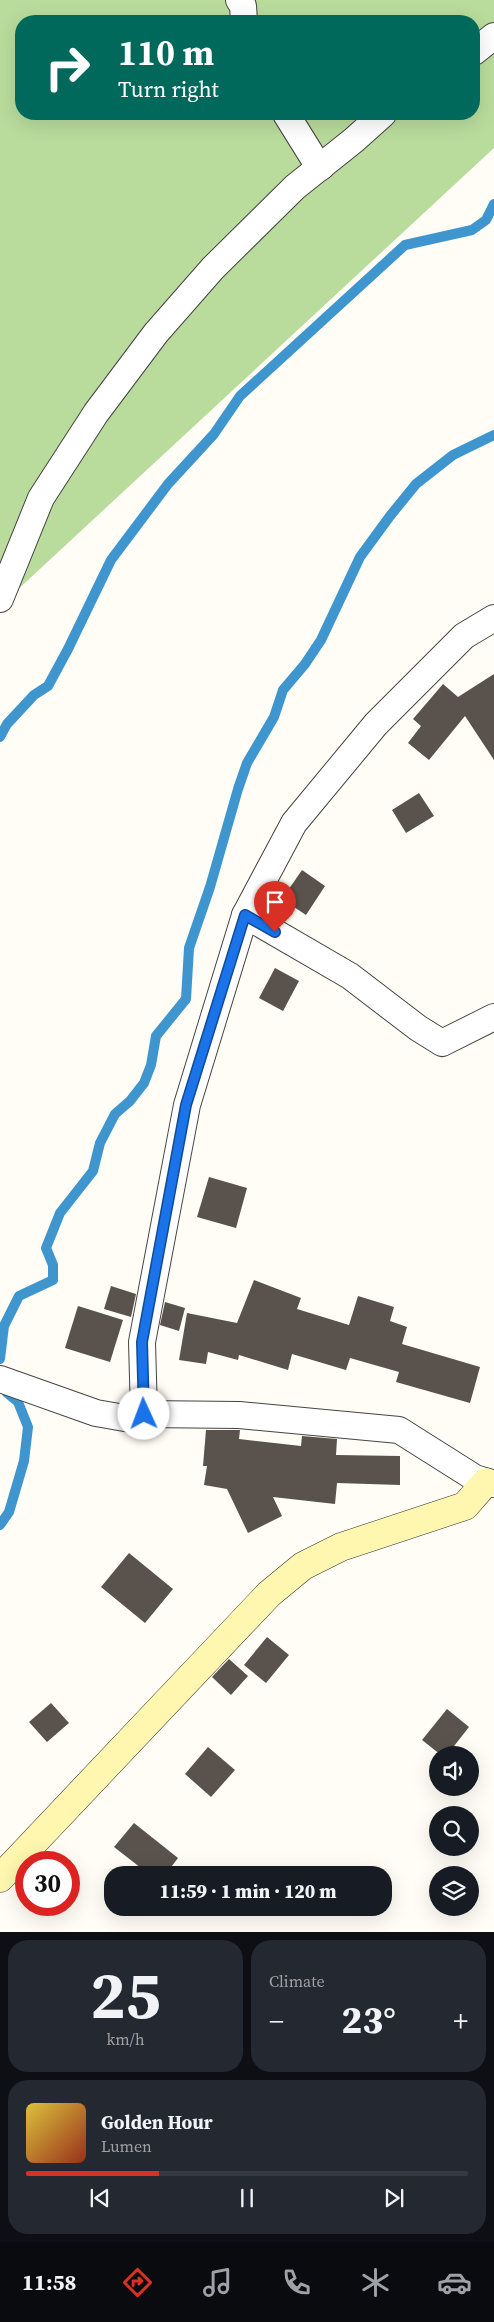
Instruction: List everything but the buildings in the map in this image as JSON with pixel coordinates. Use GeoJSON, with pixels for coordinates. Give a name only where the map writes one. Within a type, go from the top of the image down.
{"type":"FeatureCollection","features":[{"type":"Feature","properties":{"kind":"street"},"geometry":{"type":"LineString","coordinates":[[239,0],[243,6],[244,15]]}},
{"type":"Feature","properties":{"kind":"street"},"geometry":{"type":"LineString","coordinates":[[480,47],[494,36]]}},
{"type":"Feature","properties":{"kind":"street"},"geometry":{"type":"LineString","coordinates":[[290,120],[314,159],[321,166]]}},
{"type":"Feature","properties":{"kind":"street"},"geometry":{"type":"LineString","coordinates":[[0,599],[41,498],[96,413],[156,333],[212,268],[295,187],[376,120]]}},
{"type":"Feature","properties":{"kind":"street"},"geometry":{"type":"LineString","coordinates":[[144,1414],[142,1342],[186,1105],[245,915],[294,823],[376,724],[464,636],[494,618]]}},
{"type":"Feature","properties":{"kind":"street"},"geometry":{"type":"LineString","coordinates":[[245,915],[350,976],[418,1028],[442,1042],[494,1017]]}},
{"type":"Feature","properties":{"kind":"street"},"geometry":{"type":"LineString","coordinates":[[0,1379],[96,1413],[136,1420],[144,1414],[239,1415],[399,1430],[475,1478],[490,1483],[465,1506],[401,1525],[340,1547],[302,1566],[269,1594],[0,1878]]}},
{"type":"Feature","properties":{"kind":"green space"},"geometry":{"type":"Polygon","coordinates":[[[0,0],[494,0],[494,148],[0,606],[0,0]]]}},
{"type":"Feature","properties":{"kind":"waterway"},"geometry":{"type":"LineString","coordinates":[[0,737],[7,724],[34,695],[48,686],[111,560],[168,484],[214,434],[240,396],[405,245],[472,230],[486,220],[494,204]]}},
{"type":"Feature","properties":{"kind":"waterway"},"geometry":{"type":"LineString","coordinates":[[0,1359],[4,1326],[19,1296],[53,1280],[53,1265],[46,1248],[60,1213],[93,1171],[100,1143],[115,1114],[130,1101],[144,1083],[151,1065],[156,1036],[186,999],[189,948],[210,887],[238,789],[247,763],[274,717],[283,690],[305,664],[321,640],[360,557],[416,484],[453,455],[494,435]]}},
{"type":"Feature","properties":{"kind":"waterway"},"geometry":{"type":"LineString","coordinates":[[0,1525],[9,1512],[24,1461],[28,1427],[18,1402],[7,1393],[4,1386]]}},
{"type":"Feature","properties":{"kind":"route"},"geometry":{"type":"LineString","coordinates":[[144,1414],[142,1342],[186,1105],[245,915],[275,932]]}}]}
